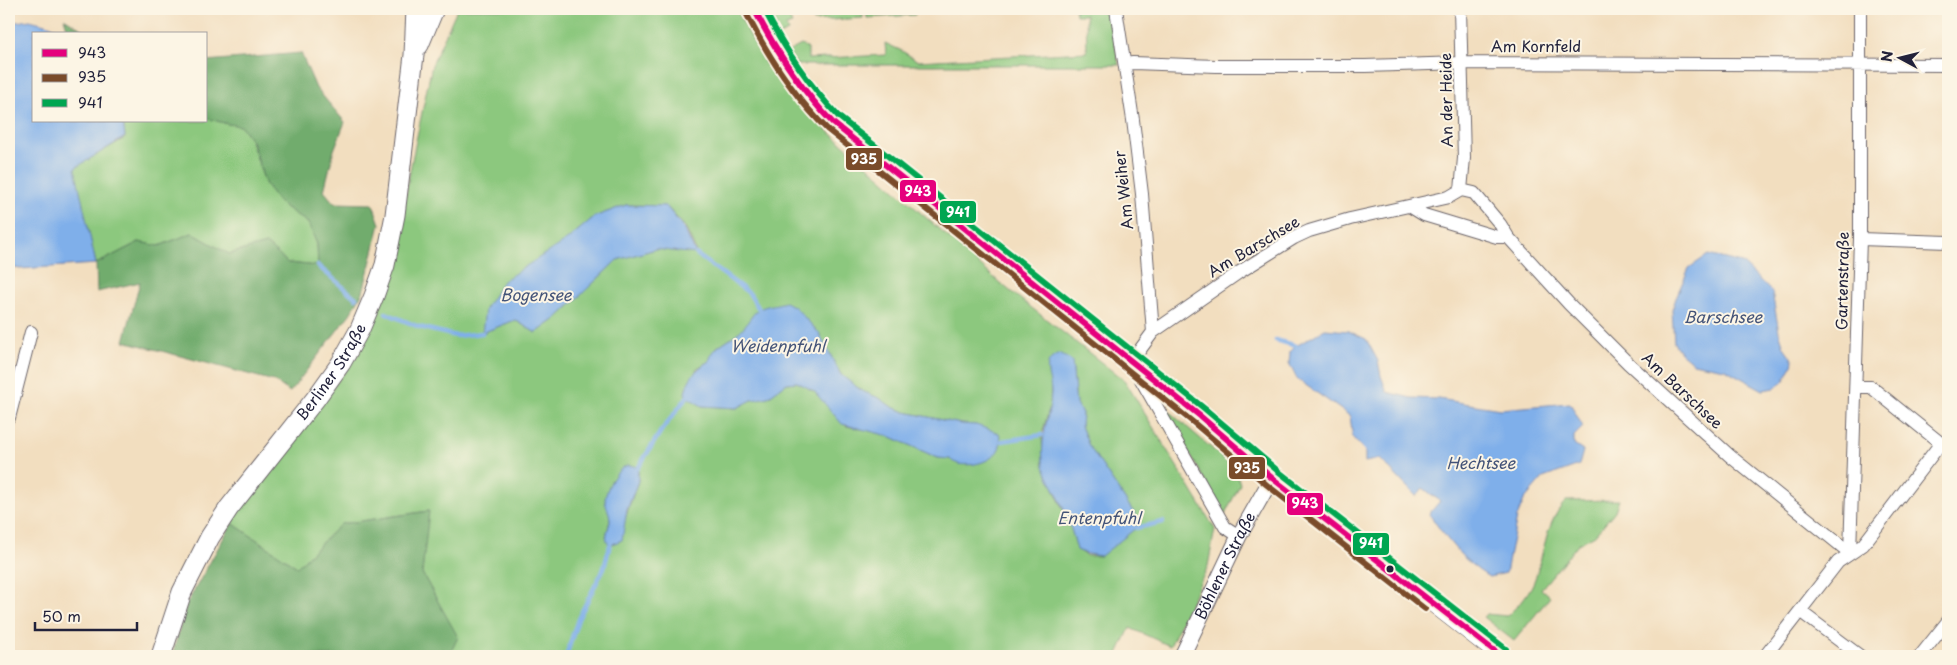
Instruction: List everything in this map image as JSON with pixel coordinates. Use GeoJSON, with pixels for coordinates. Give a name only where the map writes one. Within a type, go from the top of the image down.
{"type":"FeatureCollection","features":[{"type":"Feature","properties":{"kind":"main road","name":"Berliner Straße"},"geometry":{"type":"LineString","coordinates":[[161,656],[182,592],[210,537],[229,508],[316,398],[341,363],[360,329],[374,296],[385,265],[395,215],[414,55],[416,9]]}},
{"type":"Feature","properties":{"kind":"main road","name":"Berliner Straße"},"geometry":{"type":"LineString","coordinates":[[414,55],[434,9]]}},
{"type":"Feature","properties":{"kind":"main road"},"geometry":{"type":"LineString","coordinates":[[754,9],[774,49],[792,77],[819,110],[833,123],[1131,362],[1272,478],[1501,656]]}},
{"type":"Feature","properties":{"kind":"street","name":"Am Weiher"},"geometry":{"type":"LineString","coordinates":[[1116,9],[1142,194],[1153,332]]}},
{"type":"Feature","properties":{"kind":"street","name":"An der Heide"},"geometry":{"type":"LineString","coordinates":[[1460,9],[1464,158],[1461,190]]}},
{"type":"Feature","properties":{"kind":"street","name":"Gartenstraße"},"geometry":{"type":"LineString","coordinates":[[1850,553],[1857,387],[1860,239],[1860,9]]}},
{"type":"Feature","properties":{"kind":"street","name":"Am Kornfeld"},"geometry":{"type":"LineString","coordinates":[[1124,64],[1216,66],[1365,66],[1462,63],[1948,65]]}},
{"type":"Feature","properties":{"kind":"street","name":"Am Barschsee"},"geometry":{"type":"LineString","coordinates":[[1153,332],[1294,238],[1331,224],[1449,197],[1461,190],[1474,193],[1500,224],[1508,237],[1569,304],[1636,370],[1730,456],[1850,553]]}},
{"type":"Feature","properties":{"kind":"street"},"geometry":{"type":"LineString","coordinates":[[1411,207],[1424,215],[1496,237],[1508,237]]}},
{"type":"Feature","properties":{"kind":"street"},"geometry":{"type":"LineString","coordinates":[[1860,239],[1948,242]]}},
{"type":"Feature","properties":{"kind":"street"},"geometry":{"type":"LineString","coordinates":[[9,418],[32,332]]}},
{"type":"Feature","properties":{"kind":"street"},"geometry":{"type":"LineString","coordinates":[[1153,332],[1131,362],[1225,527],[1239,536]]}},
{"type":"Feature","properties":{"kind":"street"},"geometry":{"type":"LineString","coordinates":[[1765,656],[1838,562],[1863,545],[1945,446],[1871,388],[1857,387]]}},
{"type":"Feature","properties":{"kind":"street","name":"Böhlener Straße"},"geometry":{"type":"LineString","coordinates":[[1182,656],[1239,536],[1272,478]]}},
{"type":"Feature","properties":{"kind":"street"},"geometry":{"type":"LineString","coordinates":[[1801,612],[1860,656]]}},
{"type":"Feature","properties":{"kind":"street"},"geometry":{"type":"LineString","coordinates":[[1920,656],[1948,621]]}},
{"type":"Feature","properties":{"kind":"green space"},"geometry":{"type":"Polygon","coordinates":[[[457,9],[736,9],[765,63],[791,98],[1000,283],[1125,381],[1215,529],[1208,566],[1170,646],[1130,628],[1117,656],[449,656],[457,637],[422,573],[428,511],[341,524],[297,567],[232,523],[239,510],[359,353],[390,284],[412,160],[432,65],[457,9]],[[626,205],[594,217],[568,239],[482,333],[515,320],[536,333],[557,318],[617,260],[656,249],[697,253],[685,227],[666,206],[626,205]],[[778,305],[759,309],[741,331],[717,347],[709,361],[696,369],[702,406],[737,408],[751,400],[768,397],[787,383],[797,382],[814,391],[846,426],[889,436],[938,458],[950,459],[976,425],[961,424],[905,412],[862,391],[841,375],[819,333],[808,321],[778,305]],[[1073,370],[1051,383],[1050,405],[1042,435],[1043,463],[1071,528],[1077,549],[1087,556],[1101,556],[1136,516],[1089,446],[1081,426],[1082,413],[1076,404],[1073,370]],[[624,467],[611,481],[610,520],[606,537],[625,519],[638,481],[638,468],[624,467]]]}},
{"type":"Feature","properties":{"kind":"green space"},"geometry":{"type":"Polygon","coordinates":[[[769,9],[783,9],[787,12],[792,24],[786,26],[788,31],[779,35],[769,9]]]}},
{"type":"Feature","properties":{"kind":"green space"},"geometry":{"type":"Polygon","coordinates":[[[1075,9],[1109,9],[1119,65],[797,65],[788,52],[801,45],[808,48],[808,59],[886,55],[885,43],[918,61],[1087,52],[1086,15],[1076,15],[1075,9]]]}},
{"type":"Feature","properties":{"kind":"green space"},"geometry":{"type":"Polygon","coordinates":[[[915,10],[915,15],[867,18],[866,12],[915,10]]]}},
{"type":"Feature","properties":{"kind":"green space"},"geometry":{"type":"Polygon","coordinates":[[[863,12],[863,18],[814,21],[813,14],[863,12]]]}},
{"type":"Feature","properties":{"kind":"green space"},"geometry":{"type":"Polygon","coordinates":[[[64,18],[86,32],[68,32],[64,18]]]}},
{"type":"Feature","properties":{"kind":"green space"},"geometry":{"type":"Polygon","coordinates":[[[301,53],[316,88],[345,122],[334,150],[324,191],[334,203],[373,204],[380,224],[363,292],[350,314],[290,392],[274,381],[124,341],[140,282],[97,292],[96,264],[139,242],[159,246],[192,233],[229,254],[266,244],[288,263],[318,266],[317,244],[308,223],[278,202],[265,183],[252,141],[241,126],[208,119],[208,61],[301,53]]]}},
{"type":"Feature","properties":{"kind":"green space"},"geometry":{"type":"Polygon","coordinates":[[[208,119],[228,124],[241,125],[251,141],[265,183],[278,202],[308,223],[317,244],[318,266],[288,263],[266,244],[229,254],[192,233],[159,246],[139,242],[96,264],[74,168],[125,138],[123,122],[208,122],[208,119]]]}},
{"type":"Feature","properties":{"kind":"green space"},"geometry":{"type":"Polygon","coordinates":[[[1165,408],[1231,465],[1229,467],[1238,477],[1240,484],[1225,515],[1166,413],[1165,408]]]}},
{"type":"Feature","properties":{"kind":"green space"},"geometry":{"type":"Polygon","coordinates":[[[1619,500],[1615,511],[1595,535],[1578,544],[1541,589],[1550,597],[1514,641],[1483,617],[1486,614],[1507,616],[1528,593],[1536,576],[1550,526],[1566,501],[1619,500]]]}},
{"type":"Feature","properties":{"kind":"green space"},"geometry":{"type":"Polygon","coordinates":[[[429,511],[422,573],[458,637],[449,656],[172,656],[186,605],[232,523],[297,567],[341,524],[429,511]]]}},
{"type":"Feature","properties":{"kind":"water"},"geometry":{"type":"Polygon","coordinates":[[[30,20],[49,25],[65,32],[32,32],[32,122],[123,122],[125,137],[75,168],[96,264],[20,269],[9,267],[9,23],[30,20]]]}},
{"type":"Feature","properties":{"kind":"water","name":"Bogensee"},"geometry":{"type":"Polygon","coordinates":[[[626,205],[666,206],[684,228],[696,254],[656,249],[617,260],[557,318],[536,333],[515,320],[482,333],[485,309],[503,281],[568,239],[594,217],[626,205]]]}},
{"type":"Feature","properties":{"kind":"water","name":"Barschsee"},"geometry":{"type":"Polygon","coordinates":[[[1708,255],[1742,263],[1772,292],[1779,332],[1784,347],[1793,360],[1792,366],[1783,382],[1774,388],[1763,390],[1725,369],[1693,363],[1680,352],[1674,343],[1672,310],[1677,295],[1689,268],[1708,255]]]}},
{"type":"Feature","properties":{"kind":"water","name":"Weidenpfuhl"},"geometry":{"type":"Polygon","coordinates":[[[785,302],[795,307],[819,333],[841,375],[862,391],[905,412],[961,424],[976,425],[999,433],[1000,443],[997,452],[991,458],[973,464],[963,465],[955,463],[950,459],[938,458],[889,436],[842,424],[814,391],[797,382],[787,383],[768,397],[752,400],[737,408],[702,406],[687,397],[685,393],[690,378],[700,367],[709,361],[718,347],[740,331],[758,310],[785,302]]]}},
{"type":"Feature","properties":{"kind":"water","name":"Hechtsee"},"geometry":{"type":"Polygon","coordinates":[[[1325,329],[1348,331],[1366,339],[1378,361],[1387,392],[1411,398],[1439,399],[1500,409],[1570,403],[1583,427],[1574,436],[1574,445],[1583,451],[1579,465],[1543,478],[1524,500],[1517,517],[1506,573],[1489,577],[1463,557],[1429,514],[1440,501],[1423,488],[1416,496],[1380,459],[1365,462],[1365,451],[1353,438],[1350,416],[1297,379],[1289,363],[1290,352],[1296,346],[1325,329]]]}},
{"type":"Feature","properties":{"kind":"water","name":"Entenpfuhl"},"geometry":{"type":"Polygon","coordinates":[[[1060,354],[1072,361],[1076,404],[1082,413],[1081,426],[1089,446],[1136,516],[1136,528],[1101,556],[1077,550],[1066,514],[1046,472],[1043,461],[1044,434],[1051,393],[1048,365],[1054,357],[1060,354]]]}},
{"type":"Feature","properties":{"kind":"water"},"geometry":{"type":"Polygon","coordinates":[[[628,465],[638,468],[638,481],[627,510],[622,540],[610,545],[607,539],[610,519],[605,502],[606,495],[619,470],[628,465]]]}},
{"type":"Feature","properties":{"kind":"waterway"},"geometry":{"type":"LineString","coordinates":[[696,254],[749,293],[759,309]]}},
{"type":"Feature","properties":{"kind":"waterway"},"geometry":{"type":"LineString","coordinates":[[318,266],[356,298]]}},
{"type":"Feature","properties":{"kind":"waterway"},"geometry":{"type":"LineString","coordinates":[[386,313],[419,327],[456,336],[482,333]]}},
{"type":"Feature","properties":{"kind":"waterway"},"geometry":{"type":"LineString","coordinates":[[1276,340],[1296,346]]}},
{"type":"Feature","properties":{"kind":"waterway"},"geometry":{"type":"LineString","coordinates":[[638,468],[661,431],[687,397]]}},
{"type":"Feature","properties":{"kind":"waterway"},"geometry":{"type":"LineString","coordinates":[[1002,441],[1042,435]]}},
{"type":"Feature","properties":{"kind":"waterway"},"geometry":{"type":"LineString","coordinates":[[1136,528],[1163,522]]}},
{"type":"Feature","properties":{"kind":"waterway"},"geometry":{"type":"LineString","coordinates":[[566,656],[578,619],[604,568],[610,545]]}},
{"type":"Feature","properties":{"kind":"transit line","name":"943"},"geometry":{"type":"LineString","coordinates":[[754,9],[789,69],[833,123],[1200,416],[1272,478],[1501,656]]}},
{"type":"Feature","properties":{"kind":"transit line","name":"941"},"geometry":{"type":"LineString","coordinates":[[764,9],[797,65],[839,117],[1205,409],[1278,471],[1506,649]]}},
{"type":"Feature","properties":{"kind":"transit line","name":"935"},"geometry":{"type":"LineString","coordinates":[[746,13],[782,75],[815,117],[828,130],[1194,423],[1267,485],[1425,609]]}}]}
